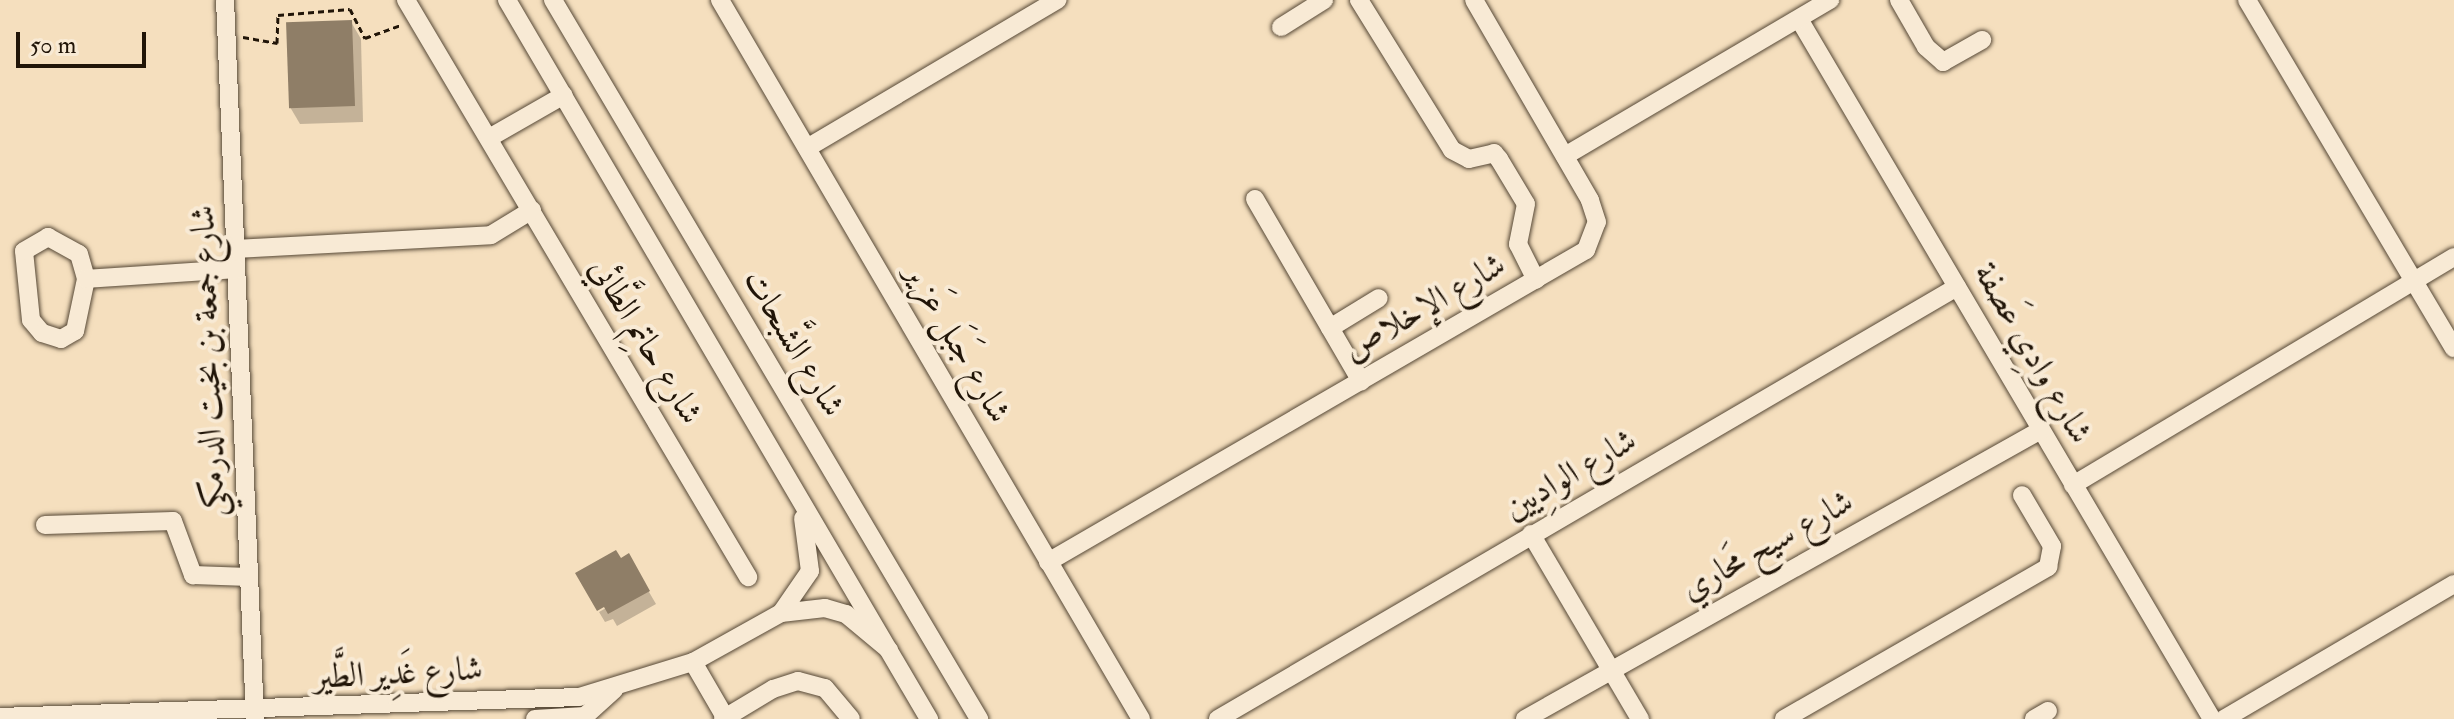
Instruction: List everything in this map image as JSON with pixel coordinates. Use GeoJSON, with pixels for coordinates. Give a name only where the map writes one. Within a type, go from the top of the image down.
{"type":"FeatureCollection","features":[{"type":"Feature","properties":{"kind":"street","name":"شارع جمعة بن بخيت الدرمكي"},"geometry":{"type":"LineString","coordinates":[[225,0],[254,715]]}},
{"type":"Feature","properties":{"kind":"street","name":"شارع حاتِم الطَّائي"},"geometry":{"type":"LineString","coordinates":[[406,0],[748,577]]}},
{"type":"Feature","properties":{"kind":"street"},"geometry":{"type":"LineString","coordinates":[[507,0],[929,719]]}},
{"type":"Feature","properties":{"kind":"street","name":"شارع الشَّبحات"},"geometry":{"type":"LineString","coordinates":[[553,0],[979,719]]}},
{"type":"Feature","properties":{"kind":"street","name":"شارع جَبَل عَزير"},"geometry":{"type":"LineString","coordinates":[[720,0],[1141,719]]}},
{"type":"Feature","properties":{"kind":"street"},"geometry":{"type":"LineString","coordinates":[[807,148],[1057,0]]}},
{"type":"Feature","properties":{"kind":"street"},"geometry":{"type":"LineString","coordinates":[[1281,27],[1324,0]]}},
{"type":"Feature","properties":{"kind":"street"},"geometry":{"type":"LineString","coordinates":[[1359,0],[1452,150],[1469,159],[1494,153],[1499,159],[1526,204],[1518,244],[1536,280]]}},
{"type":"Feature","properties":{"kind":"street","name":"شارع الإخلاص"},"geometry":{"type":"LineString","coordinates":[[1048,562],[1586,250],[1597,222],[1565,156],[1474,0]]}},
{"type":"Feature","properties":{"kind":"street"},"geometry":{"type":"LineString","coordinates":[[1565,156],[1830,0]]}},
{"type":"Feature","properties":{"kind":"street"},"geometry":{"type":"LineString","coordinates":[[1899,0],[1926,47],[1943,62],[1982,40]]}},
{"type":"Feature","properties":{"kind":"street"},"geometry":{"type":"LineString","coordinates":[[2247,0],[2454,348]]}},
{"type":"Feature","properties":{"kind":"street","name":"شارع وادِي عَصفة"},"geometry":{"type":"LineString","coordinates":[[1799,19],[2212,719]]}},
{"type":"Feature","properties":{"kind":"street"},"geometry":{"type":"LineString","coordinates":[[489,138],[564,95]]}},
{"type":"Feature","properties":{"kind":"street"},"geometry":{"type":"LineString","coordinates":[[1255,199],[1361,381]]}},
{"type":"Feature","properties":{"kind":"street"},"geometry":{"type":"LineString","coordinates":[[235,249],[491,235],[532,210]]}},
{"type":"Feature","properties":{"kind":"street"},"geometry":{"type":"LineString","coordinates":[[37,239],[60,239],[79,254],[86,279],[75,331],[61,339],[42,333],[31,320],[24,251],[37,239]]}},
{"type":"Feature","properties":{"kind":"street"},"geometry":{"type":"LineString","coordinates":[[2073,485],[2454,257]]}},
{"type":"Feature","properties":{"kind":"street"},"geometry":{"type":"LineString","coordinates":[[86,279],[236,269]]}},
{"type":"Feature","properties":{"kind":"street","name":"شارع الوادِيين"},"geometry":{"type":"LineString","coordinates":[[1218,719],[1957,287]]}},
{"type":"Feature","properties":{"kind":"street"},"geometry":{"type":"LineString","coordinates":[[1330,328],[1379,298]]}},
{"type":"Feature","properties":{"kind":"street","name":"شارع سيح مَحاري"},"geometry":{"type":"LineString","coordinates":[[1525,719],[1610,668],[2041,430]]}},
{"type":"Feature","properties":{"kind":"street","name":"شارع غَدِير الطَّير"},"geometry":{"type":"LineString","coordinates":[[0,717],[324,714],[579,697],[614,689],[693,662],[781,613],[805,581],[812,558],[794,491]]}},
{"type":"Feature","properties":{"kind":"street"},"geometry":{"type":"LineString","coordinates":[[1784,719],[2048,567],[2052,546],[2022,495]]}},
{"type":"Feature","properties":{"kind":"street"},"geometry":{"type":"LineString","coordinates":[[45,525],[173,521],[193,575],[249,577]]}},
{"type":"Feature","properties":{"kind":"street"},"geometry":{"type":"LineString","coordinates":[[1531,534],[1640,719]]}},
{"type":"Feature","properties":{"kind":"street"},"geometry":{"type":"LineString","coordinates":[[2224,719],[2454,584]]}},
{"type":"Feature","properties":{"kind":"street","name":"شارع غَدِير الطَّير"},"geometry":{"type":"LineString","coordinates":[[781,613],[837,609],[889,650]]}},
{"type":"Feature","properties":{"kind":"street"},"geometry":{"type":"LineString","coordinates":[[693,662],[725,719],[773,689],[798,681],[836,695],[851,719]]}},
{"type":"Feature","properties":{"kind":"street"},"geometry":{"type":"LineString","coordinates":[[535,719],[585,716],[614,689]]}},
{"type":"Feature","properties":{"kind":"path"},"geometry":{"type":"LineString","coordinates":[[226,30],[256,42],[277,43],[278,15],[350,9],[365,38],[395,25],[419,23]]}},
{"type":"Feature","properties":{"kind":"building"},"geometry":{"type":"Polygon","coordinates":[[[352,20],[355,106],[289,108],[286,22],[352,20]]]}},
{"type":"Feature","properties":{"kind":"building"},"geometry":{"type":"Polygon","coordinates":[[[616,550],[621,558],[629,553],[650,591],[608,614],[604,607],[597,611],[575,573],[616,550]]]}}]}
